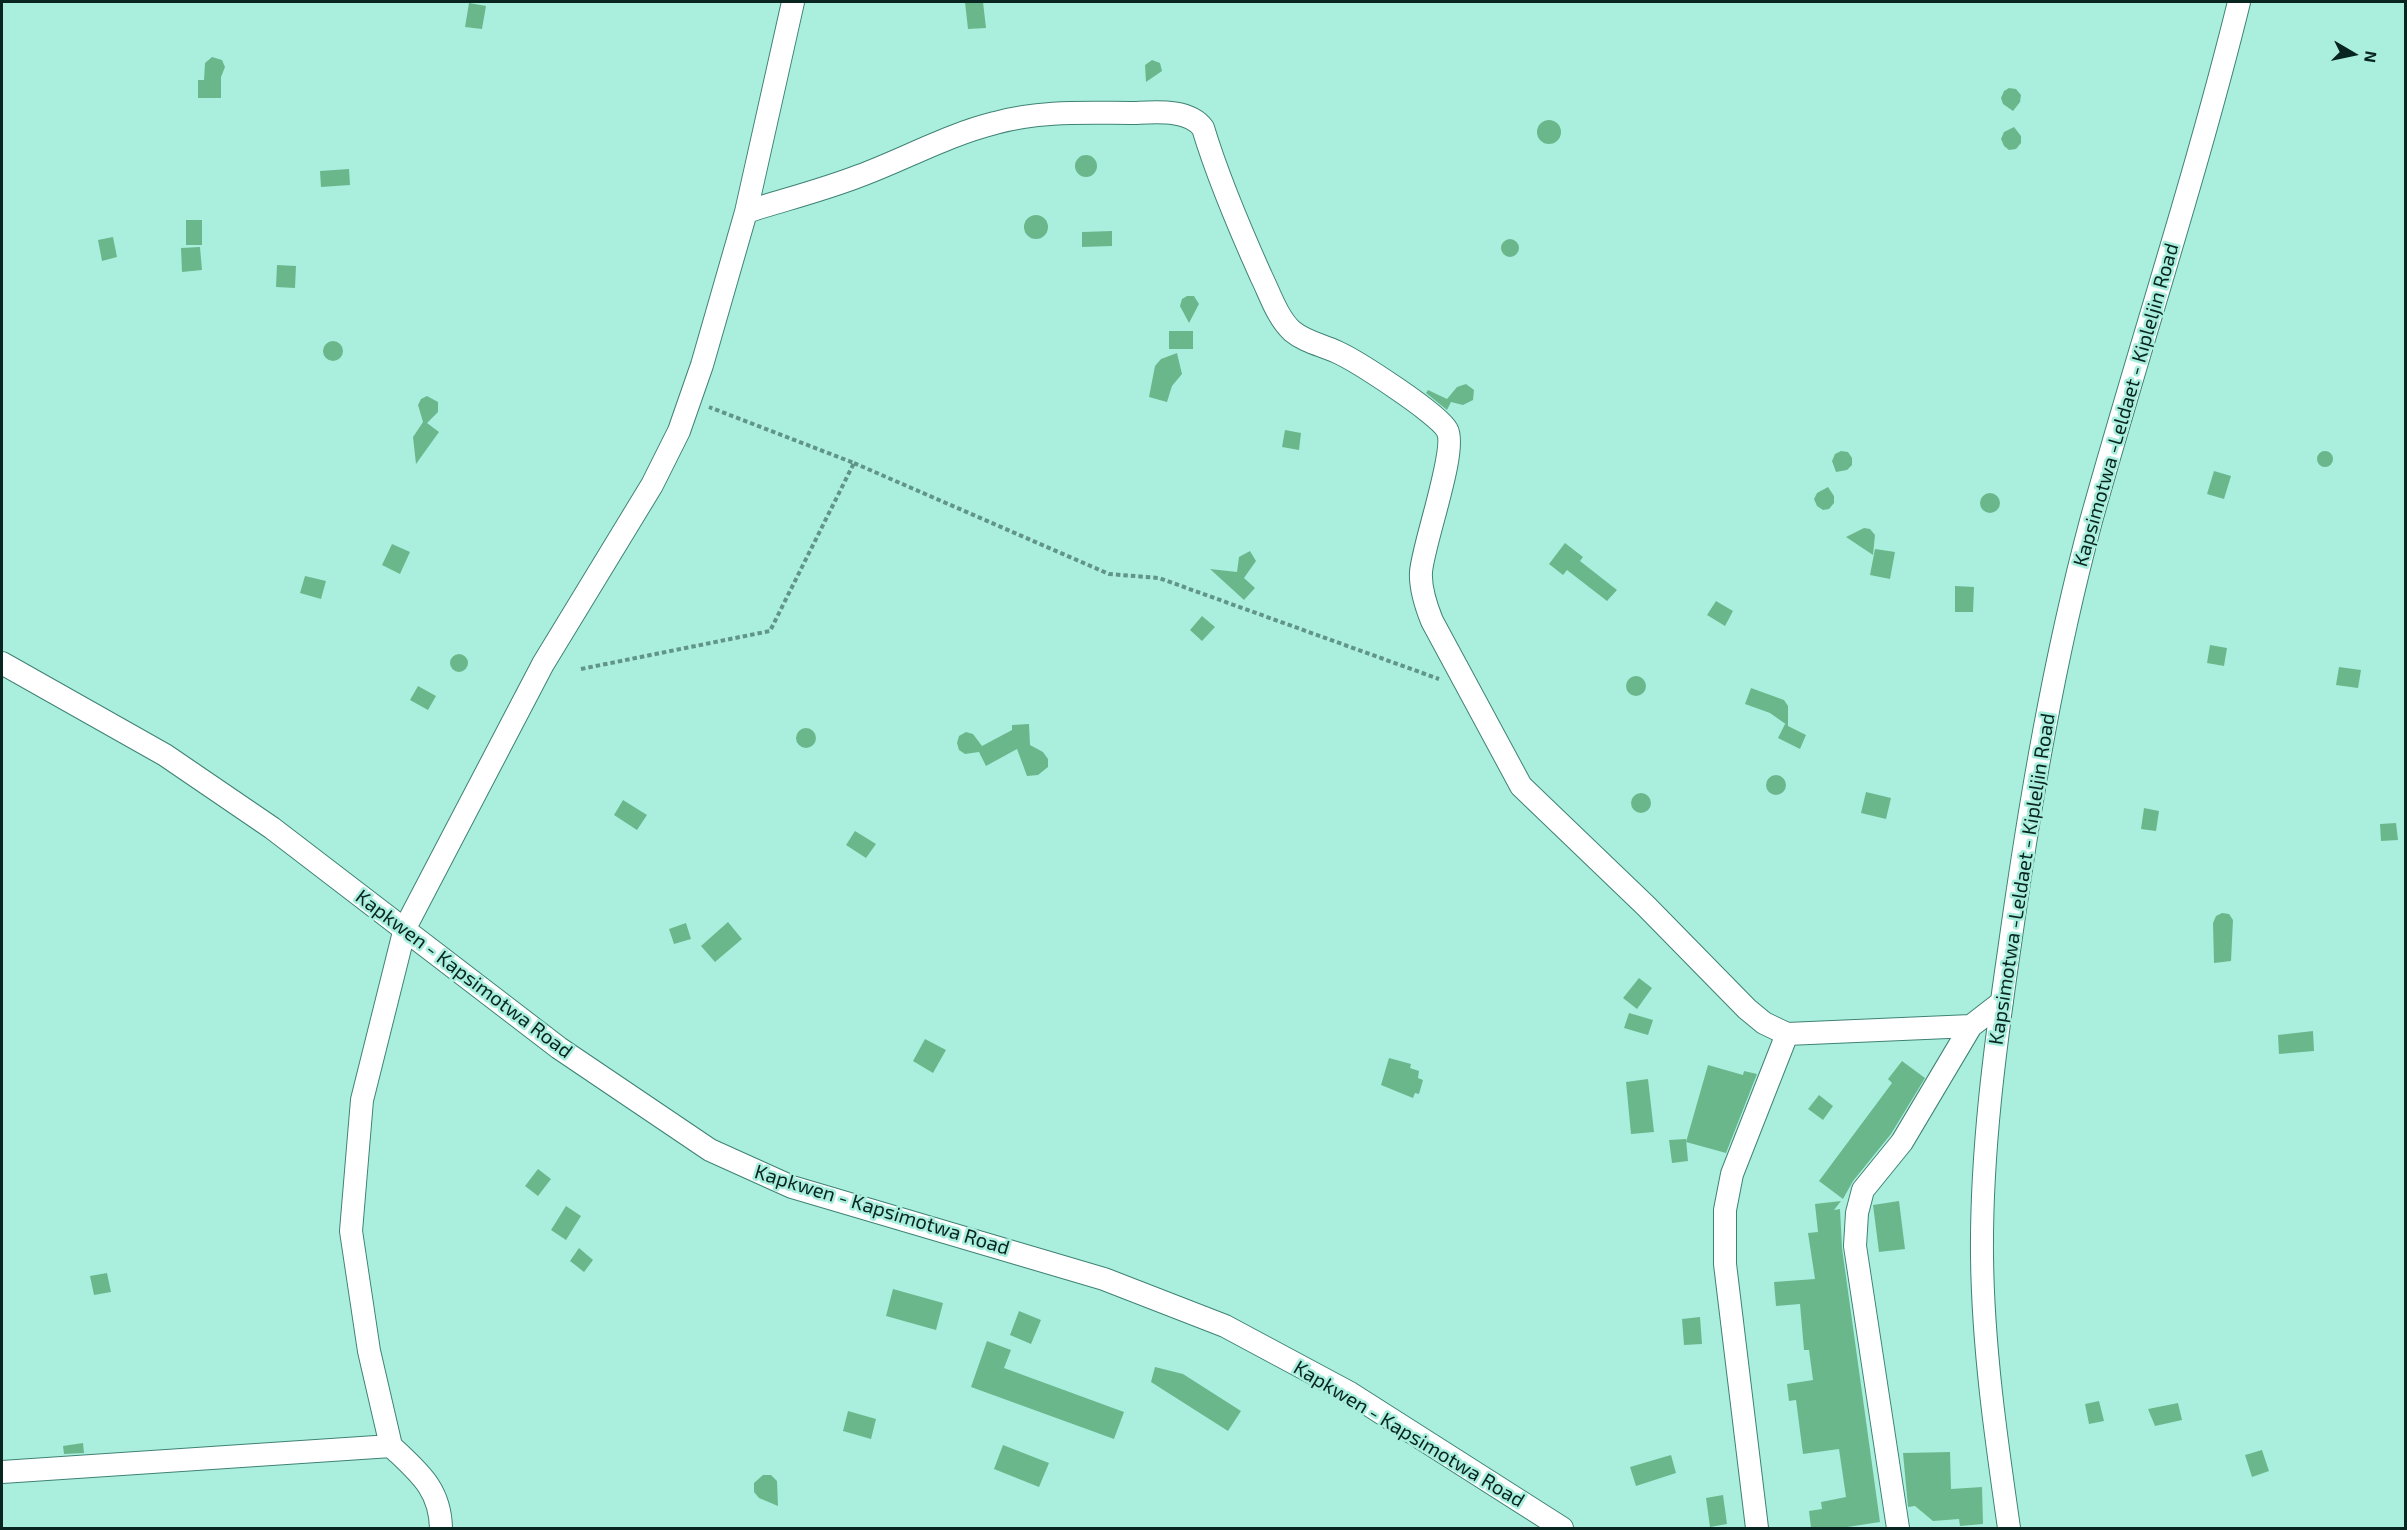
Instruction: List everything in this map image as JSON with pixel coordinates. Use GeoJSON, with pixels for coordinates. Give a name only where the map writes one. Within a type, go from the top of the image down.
{"type":"FeatureCollection","features":[{"type":"Feature","properties":{"kind":"street"},"geometry":{"type":"LineString","coordinates":[[441,1528],[439,1505],[433,1492],[423,1478],[391,1446],[369,1351],[351,1231],[362,1100],[405,928],[543,664],[652,485],[679,431],[702,365],[746,212],[793,2]]}},
{"type":"Feature","properties":{"kind":"street","name":"Kapsimotwa -Leldaet - Kipleljin Road"},"geometry":{"type":"LineString","coordinates":[[2009,1528],[1987,1375],[1982,1257],[1984,1167],[2002,1002],[2029,808],[2055,669],[2091,523],[2219,84],[2239,2]]}},
{"type":"Feature","properties":{"kind":"street"},"geometry":{"type":"LineString","coordinates":[[746,212],[859,177],[934,143],[995,122],[1043,114],[1082,113],[1149,112],[1196,118],[1203,128],[1245,240],[1278,313],[1291,330],[1303,339],[1339,353],[1386,383],[1442,421],[1449,434],[1447,458],[1421,573],[1425,601],[1432,621],[1521,786],[1764,1023],[1787,1034],[1971,1026]]}},
{"type":"Feature","properties":{"kind":"street","name":"Kapkwen - Kapsimotwa Road"},"geometry":{"type":"LineString","coordinates":[[2,663],[165,754],[272,828],[559,1048],[710,1150],[792,1186],[1104,1279],[1225,1326],[1350,1393],[1530,1518],[1562,1528]]}},
{"type":"Feature","properties":{"kind":"street"},"geometry":{"type":"LineString","coordinates":[[1898,1528],[1855,1246],[1857,1213],[1863,1190],[1902,1142],[1971,1026],[2002,1002]]}},
{"type":"Feature","properties":{"kind":"street"},"geometry":{"type":"LineString","coordinates":[[1756,1528],[1726,1275],[1725,1210],[1731,1174],[1787,1034]]}},
{"type":"Feature","properties":{"kind":"street"},"geometry":{"type":"LineString","coordinates":[[2,1472],[391,1446]]}},
{"type":"Feature","properties":{"kind":"path"},"geometry":{"type":"LineString","coordinates":[[709,407],[854,463],[1108,574],[1159,578],[1468,690]]}},
{"type":"Feature","properties":{"kind":"path"},"geometry":{"type":"LineString","coordinates":[[581,669],[770,631],[854,463]]}},
{"type":"Feature","properties":{"kind":"building"},"geometry":{"type":"Polygon","coordinates":[[[965,2],[983,2],[986,28],[968,29],[965,2]]]}},
{"type":"Feature","properties":{"kind":"building"},"geometry":{"type":"Polygon","coordinates":[[[469,3],[486,6],[482,29],[465,27],[469,3]]]}},
{"type":"Feature","properties":{"kind":"building"},"geometry":{"type":"Polygon","coordinates":[[[212,57],[222,60],[225,67],[221,77],[221,98],[198,98],[198,80],[204,80],[205,63],[212,57]]]}},
{"type":"Feature","properties":{"kind":"building"},"geometry":{"type":"Polygon","coordinates":[[[1152,60],[1160,63],[1162,71],[1146,82],[1145,65],[1152,60]]]}},
{"type":"Feature","properties":{"kind":"building"},"geometry":{"type":"Polygon","coordinates":[[[2009,88],[2016,89],[2021,95],[2020,102],[2013,111],[2003,104],[2001,98],[2004,91],[2009,88]]]}},
{"type":"Feature","properties":{"kind":"building"},"geometry":{"type":"Polygon","coordinates":[[[1549,120],[1554,121],[1560,127],[1560,137],[1554,143],[1549,144],[1544,143],[1538,137],[1537,132],[1538,127],[1544,121],[1549,120]]]}},
{"type":"Feature","properties":{"kind":"building"},"geometry":{"type":"Polygon","coordinates":[[[2014,127],[2021,136],[2021,143],[2016,149],[2009,150],[2001,139],[2004,132],[2014,127]]]}},
{"type":"Feature","properties":{"kind":"building"},"geometry":{"type":"Polygon","coordinates":[[[1086,155],[1094,158],[1097,166],[1094,174],[1086,177],[1078,174],[1075,166],[1078,158],[1086,155]]]}},
{"type":"Feature","properties":{"kind":"building"},"geometry":{"type":"Polygon","coordinates":[[[349,169],[350,185],[321,187],[320,171],[349,169]]]}},
{"type":"Feature","properties":{"kind":"building"},"geometry":{"type":"Polygon","coordinates":[[[1036,215],[1045,218],[1048,227],[1045,236],[1036,239],[1027,236],[1024,227],[1027,218],[1036,215]]]}},
{"type":"Feature","properties":{"kind":"building"},"geometry":{"type":"Polygon","coordinates":[[[186,220],[202,220],[202,245],[186,245],[186,220]]]}},
{"type":"Feature","properties":{"kind":"building"},"geometry":{"type":"Polygon","coordinates":[[[1112,231],[1112,246],[1082,247],[1082,232],[1112,231]]]}},
{"type":"Feature","properties":{"kind":"building"},"geometry":{"type":"Polygon","coordinates":[[[113,237],[117,257],[102,261],[98,240],[113,237]]]}},
{"type":"Feature","properties":{"kind":"building"},"geometry":{"type":"Polygon","coordinates":[[[1510,239],[1516,242],[1519,248],[1516,254],[1510,257],[1504,254],[1501,248],[1504,242],[1510,239]]]}},
{"type":"Feature","properties":{"kind":"building"},"geometry":{"type":"Polygon","coordinates":[[[200,247],[202,270],[182,272],[181,248],[200,247]]]}},
{"type":"Feature","properties":{"kind":"building"},"geometry":{"type":"Polygon","coordinates":[[[277,265],[296,266],[295,288],[276,287],[277,265]]]}},
{"type":"Feature","properties":{"kind":"building"},"geometry":{"type":"Polygon","coordinates":[[[1194,296],[1199,304],[1189,323],[1180,306],[1182,299],[1194,296]]]}},
{"type":"Feature","properties":{"kind":"building"},"geometry":{"type":"Polygon","coordinates":[[[1169,331],[1193,331],[1193,349],[1169,349],[1169,331]]]}},
{"type":"Feature","properties":{"kind":"building"},"geometry":{"type":"Polygon","coordinates":[[[329,341],[337,341],[343,347],[343,355],[337,361],[329,361],[323,355],[323,347],[329,341]]]}},
{"type":"Feature","properties":{"kind":"building"},"geometry":{"type":"Polygon","coordinates":[[[1177,353],[1182,374],[1172,386],[1167,402],[1149,397],[1155,366],[1161,359],[1177,353]]]}},
{"type":"Feature","properties":{"kind":"building"},"geometry":{"type":"Polygon","coordinates":[[[1466,384],[1474,390],[1473,400],[1463,405],[1451,402],[1447,410],[1426,393],[1428,390],[1447,399],[1457,387],[1466,384]]]}},
{"type":"Feature","properties":{"kind":"building"},"geometry":{"type":"Polygon","coordinates":[[[427,396],[438,402],[438,412],[427,423],[439,432],[416,464],[413,437],[423,422],[418,405],[421,399],[427,396]]]}},
{"type":"Feature","properties":{"kind":"building"},"geometry":{"type":"Polygon","coordinates":[[[1285,430],[1301,433],[1299,450],[1282,447],[1285,430]]]}},
{"type":"Feature","properties":{"kind":"building"},"geometry":{"type":"Polygon","coordinates":[[[1841,451],[1848,452],[1852,458],[1852,465],[1847,470],[1836,472],[1832,461],[1835,454],[1841,451]]]}},
{"type":"Feature","properties":{"kind":"building"},"geometry":{"type":"Polygon","coordinates":[[[2322,451],[2328,451],[2333,459],[2331,465],[2322,467],[2317,462],[2317,456],[2322,451]]]}},
{"type":"Feature","properties":{"kind":"building"},"geometry":{"type":"Polygon","coordinates":[[[2214,471],[2231,476],[2224,499],[2207,494],[2214,471]]]}},
{"type":"Feature","properties":{"kind":"building"},"geometry":{"type":"Polygon","coordinates":[[[1828,487],[1834,496],[1834,503],[1829,509],[1823,510],[1817,506],[1814,499],[1817,493],[1828,487]]]}},
{"type":"Feature","properties":{"kind":"building"},"geometry":{"type":"Polygon","coordinates":[[[1990,493],[1997,496],[2000,503],[1997,510],[1990,513],[1983,510],[1980,503],[1983,496],[1990,493]]]}},
{"type":"Feature","properties":{"kind":"building"},"geometry":{"type":"Polygon","coordinates":[[[1864,528],[1870,529],[1875,535],[1873,555],[1846,537],[1864,528]]]}},
{"type":"Feature","properties":{"kind":"building"},"geometry":{"type":"Polygon","coordinates":[[[1565,543],[1583,557],[1580,561],[1617,590],[1607,601],[1567,570],[1563,575],[1549,564],[1565,543]]]}},
{"type":"Feature","properties":{"kind":"building"},"geometry":{"type":"Polygon","coordinates":[[[392,544],[410,552],[400,574],[382,565],[392,544]]]}},
{"type":"Feature","properties":{"kind":"building"},"geometry":{"type":"Polygon","coordinates":[[[1875,549],[1895,552],[1890,579],[1870,575],[1875,549]]]}},
{"type":"Feature","properties":{"kind":"building"},"geometry":{"type":"Polygon","coordinates":[[[1250,551],[1256,561],[1244,578],[1255,588],[1244,600],[1210,569],[1237,572],[1239,557],[1250,551]]]}},
{"type":"Feature","properties":{"kind":"building"},"geometry":{"type":"Polygon","coordinates":[[[305,576],[326,581],[321,599],[300,593],[305,576]]]}},
{"type":"Feature","properties":{"kind":"building"},"geometry":{"type":"Polygon","coordinates":[[[1955,586],[1974,587],[1973,612],[1955,612],[1955,586]]]}},
{"type":"Feature","properties":{"kind":"building"},"geometry":{"type":"Polygon","coordinates":[[[1716,601],[1733,611],[1725,626],[1707,615],[1716,601]]]}},
{"type":"Feature","properties":{"kind":"building"},"geometry":{"type":"Polygon","coordinates":[[[1202,616],[1215,627],[1202,641],[1190,630],[1202,616]]]}},
{"type":"Feature","properties":{"kind":"building"},"geometry":{"type":"Polygon","coordinates":[[[2210,645],[2227,648],[2224,666],[2207,663],[2210,645]]]}},
{"type":"Feature","properties":{"kind":"building"},"geometry":{"type":"Polygon","coordinates":[[[459,654],[465,657],[468,663],[465,669],[459,672],[453,669],[450,663],[453,657],[459,654]]]}},
{"type":"Feature","properties":{"kind":"building"},"geometry":{"type":"Polygon","coordinates":[[[2339,667],[2361,670],[2358,688],[2336,685],[2339,667]]]}},
{"type":"Feature","properties":{"kind":"building"},"geometry":{"type":"Polygon","coordinates":[[[1636,676],[1643,679],[1646,686],[1643,693],[1636,696],[1629,693],[1626,686],[1629,679],[1636,676]]]}},
{"type":"Feature","properties":{"kind":"building"},"geometry":{"type":"Polygon","coordinates":[[[418,686],[436,696],[428,710],[410,700],[418,686]]]}},
{"type":"Feature","properties":{"kind":"building"},"geometry":{"type":"Polygon","coordinates":[[[1751,688],[1784,700],[1788,706],[1788,726],[1806,735],[1800,749],[1778,738],[1785,724],[1787,725],[1770,713],[1745,704],[1751,688]]]}},
{"type":"Feature","properties":{"kind":"building"},"geometry":{"type":"Polygon","coordinates":[[[1029,724],[1030,745],[1043,752],[1048,759],[1048,767],[1038,775],[1027,776],[1017,749],[986,766],[979,752],[965,754],[959,750],[957,743],[959,736],[966,732],[973,734],[982,746],[1012,730],[1012,725],[1029,724]]]}},
{"type":"Feature","properties":{"kind":"building"},"geometry":{"type":"Polygon","coordinates":[[[802,728],[810,728],[816,734],[816,742],[810,748],[802,748],[796,742],[796,734],[802,728]]]}},
{"type":"Feature","properties":{"kind":"building"},"geometry":{"type":"Polygon","coordinates":[[[1776,775],[1783,778],[1786,785],[1783,792],[1776,795],[1769,792],[1766,785],[1769,778],[1776,775]]]}},
{"type":"Feature","properties":{"kind":"building"},"geometry":{"type":"Polygon","coordinates":[[[1866,792],[1891,798],[1886,819],[1861,813],[1866,792]]]}},
{"type":"Feature","properties":{"kind":"building"},"geometry":{"type":"Polygon","coordinates":[[[1641,793],[1648,796],[1651,803],[1648,810],[1641,813],[1634,810],[1631,803],[1634,796],[1641,793]]]}},
{"type":"Feature","properties":{"kind":"building"},"geometry":{"type":"Polygon","coordinates":[[[623,800],[647,815],[637,830],[614,815],[623,800]]]}},
{"type":"Feature","properties":{"kind":"building"},"geometry":{"type":"Polygon","coordinates":[[[2144,808],[2159,811],[2156,831],[2141,829],[2144,808]]]}},
{"type":"Feature","properties":{"kind":"building"},"geometry":{"type":"Polygon","coordinates":[[[2396,823],[2398,840],[2381,841],[2380,824],[2396,823]]]}},
{"type":"Feature","properties":{"kind":"building"},"geometry":{"type":"Polygon","coordinates":[[[855,831],[876,844],[866,858],[846,845],[855,831]]]}},
{"type":"Feature","properties":{"kind":"building"},"geometry":{"type":"Polygon","coordinates":[[[2222,913],[2229,914],[2233,920],[2231,961],[2214,963],[2213,923],[2216,916],[2222,913]]]}},
{"type":"Feature","properties":{"kind":"building"},"geometry":{"type":"Polygon","coordinates":[[[728,922],[742,939],[715,962],[701,946],[728,922]]]}},
{"type":"Feature","properties":{"kind":"building"},"geometry":{"type":"Polygon","coordinates":[[[686,923],[691,939],[674,944],[669,929],[686,923]]]}},
{"type":"Feature","properties":{"kind":"building"},"geometry":{"type":"Polygon","coordinates":[[[1639,978],[1652,988],[1637,1009],[1623,998],[1639,978]]]}},
{"type":"Feature","properties":{"kind":"building"},"geometry":{"type":"Polygon","coordinates":[[[1629,1013],[1653,1020],[1648,1035],[1624,1028],[1629,1013]]]}},
{"type":"Feature","properties":{"kind":"building"},"geometry":{"type":"Polygon","coordinates":[[[2313,1031],[2314,1051],[2279,1054],[2278,1035],[2313,1031]]]}},
{"type":"Feature","properties":{"kind":"building"},"geometry":{"type":"Polygon","coordinates":[[[925,1039],[946,1050],[933,1073],[913,1061],[925,1039]]]}},
{"type":"Feature","properties":{"kind":"building"},"geometry":{"type":"Polygon","coordinates":[[[1389,1058],[1411,1064],[1410,1068],[1419,1071],[1418,1078],[1423,1080],[1419,1094],[1415,1093],[1413,1098],[1381,1085],[1389,1058]]]}},
{"type":"Feature","properties":{"kind":"building"},"geometry":{"type":"Polygon","coordinates":[[[1902,1061],[1925,1078],[1891,1134],[1853,1181],[1843,1199],[1819,1181],[1892,1083],[1888,1079],[1902,1061]]]}},
{"type":"Feature","properties":{"kind":"building"},"geometry":{"type":"Polygon","coordinates":[[[1708,1065],[1743,1075],[1744,1071],[1757,1074],[1726,1153],[1686,1142],[1708,1065]]]}},
{"type":"Feature","properties":{"kind":"building"},"geometry":{"type":"Polygon","coordinates":[[[1648,1079],[1654,1132],[1631,1134],[1626,1082],[1648,1079]]]}},
{"type":"Feature","properties":{"kind":"building"},"geometry":{"type":"Polygon","coordinates":[[[1819,1095],[1833,1106],[1823,1120],[1808,1109],[1819,1095]]]}},
{"type":"Feature","properties":{"kind":"building"},"geometry":{"type":"Polygon","coordinates":[[[1686,1139],[1688,1161],[1672,1163],[1669,1140],[1686,1139]]]}},
{"type":"Feature","properties":{"kind":"building"},"geometry":{"type":"Polygon","coordinates":[[[538,1169],[551,1179],[538,1196],[525,1186],[538,1169]]]}},
{"type":"Feature","properties":{"kind":"building"},"geometry":{"type":"Polygon","coordinates":[[[1841,1201],[1834,1210],[1840,1209],[1842,1248],[1880,1522],[1841,1528],[1811,1528],[1809,1511],[1822,1509],[1821,1502],[1846,1497],[1839,1449],[1803,1454],[1796,1400],[1789,1401],[1787,1384],[1813,1380],[1809,1350],[1804,1350],[1800,1304],[1776,1306],[1774,1282],[1815,1279],[1808,1233],[1818,1232],[1815,1204],[1841,1201]]]}},
{"type":"Feature","properties":{"kind":"building"},"geometry":{"type":"Polygon","coordinates":[[[1899,1201],[1905,1249],[1879,1252],[1873,1205],[1899,1201]]]}},
{"type":"Feature","properties":{"kind":"building"},"geometry":{"type":"Polygon","coordinates":[[[566,1206],[581,1216],[566,1240],[551,1230],[566,1206]]]}},
{"type":"Feature","properties":{"kind":"building"},"geometry":{"type":"Polygon","coordinates":[[[579,1248],[593,1260],[584,1272],[570,1261],[579,1248]]]}},
{"type":"Feature","properties":{"kind":"building"},"geometry":{"type":"Polygon","coordinates":[[[107,1273],[111,1292],[94,1295],[90,1276],[107,1273]]]}},
{"type":"Feature","properties":{"kind":"building"},"geometry":{"type":"Polygon","coordinates":[[[893,1289],[943,1303],[936,1330],[886,1316],[893,1289]]]}},
{"type":"Feature","properties":{"kind":"building"},"geometry":{"type":"Polygon","coordinates":[[[1019,1311],[1041,1320],[1031,1344],[1010,1335],[1019,1311]]]}},
{"type":"Feature","properties":{"kind":"building"},"geometry":{"type":"Polygon","coordinates":[[[1700,1317],[1702,1344],[1684,1345],[1682,1319],[1700,1317]]]}},
{"type":"Feature","properties":{"kind":"building"},"geometry":{"type":"Polygon","coordinates":[[[987,1341],[1011,1350],[1004,1368],[1124,1412],[1114,1439],[971,1387],[987,1341]]]}},
{"type":"Feature","properties":{"kind":"building"},"geometry":{"type":"Polygon","coordinates":[[[1155,1367],[1183,1374],[1241,1411],[1228,1431],[1151,1382],[1155,1367]]]}},
{"type":"Feature","properties":{"kind":"building"},"geometry":{"type":"Polygon","coordinates":[[[2099,1401],[2104,1421],[2089,1424],[2085,1404],[2099,1401]]]}},
{"type":"Feature","properties":{"kind":"building"},"geometry":{"type":"Polygon","coordinates":[[[2178,1403],[2182,1420],[2155,1426],[2148,1409],[2178,1403]]]}},
{"type":"Feature","properties":{"kind":"building"},"geometry":{"type":"Polygon","coordinates":[[[848,1411],[876,1419],[871,1439],[843,1431],[848,1411]]]}},
{"type":"Feature","properties":{"kind":"building"},"geometry":{"type":"Polygon","coordinates":[[[83,1443],[84,1453],[64,1454],[63,1446],[83,1443]]]}},
{"type":"Feature","properties":{"kind":"building"},"geometry":{"type":"Polygon","coordinates":[[[1003,1445],[1049,1463],[1039,1487],[994,1469],[1003,1445]]]}},
{"type":"Feature","properties":{"kind":"building"},"geometry":{"type":"Polygon","coordinates":[[[2262,1450],[2269,1471],[2252,1477],[2245,1455],[2262,1450]]]}},
{"type":"Feature","properties":{"kind":"building"},"geometry":{"type":"Polygon","coordinates":[[[1950,1452],[1951,1489],[1982,1487],[1983,1524],[1960,1526],[1959,1519],[1933,1521],[1915,1506],[1908,1507],[1903,1453],[1950,1452]]]}},
{"type":"Feature","properties":{"kind":"building"},"geometry":{"type":"Polygon","coordinates":[[[1671,1455],[1676,1473],[1636,1486],[1630,1467],[1671,1455]]]}},
{"type":"Feature","properties":{"kind":"building"},"geometry":{"type":"Polygon","coordinates":[[[763,1475],[771,1475],[777,1481],[778,1506],[759,1498],[754,1492],[754,1483],[763,1475]]]}},
{"type":"Feature","properties":{"kind":"building"},"geometry":{"type":"Polygon","coordinates":[[[1723,1495],[1727,1524],[1710,1527],[1706,1498],[1723,1495]]]}}]}
